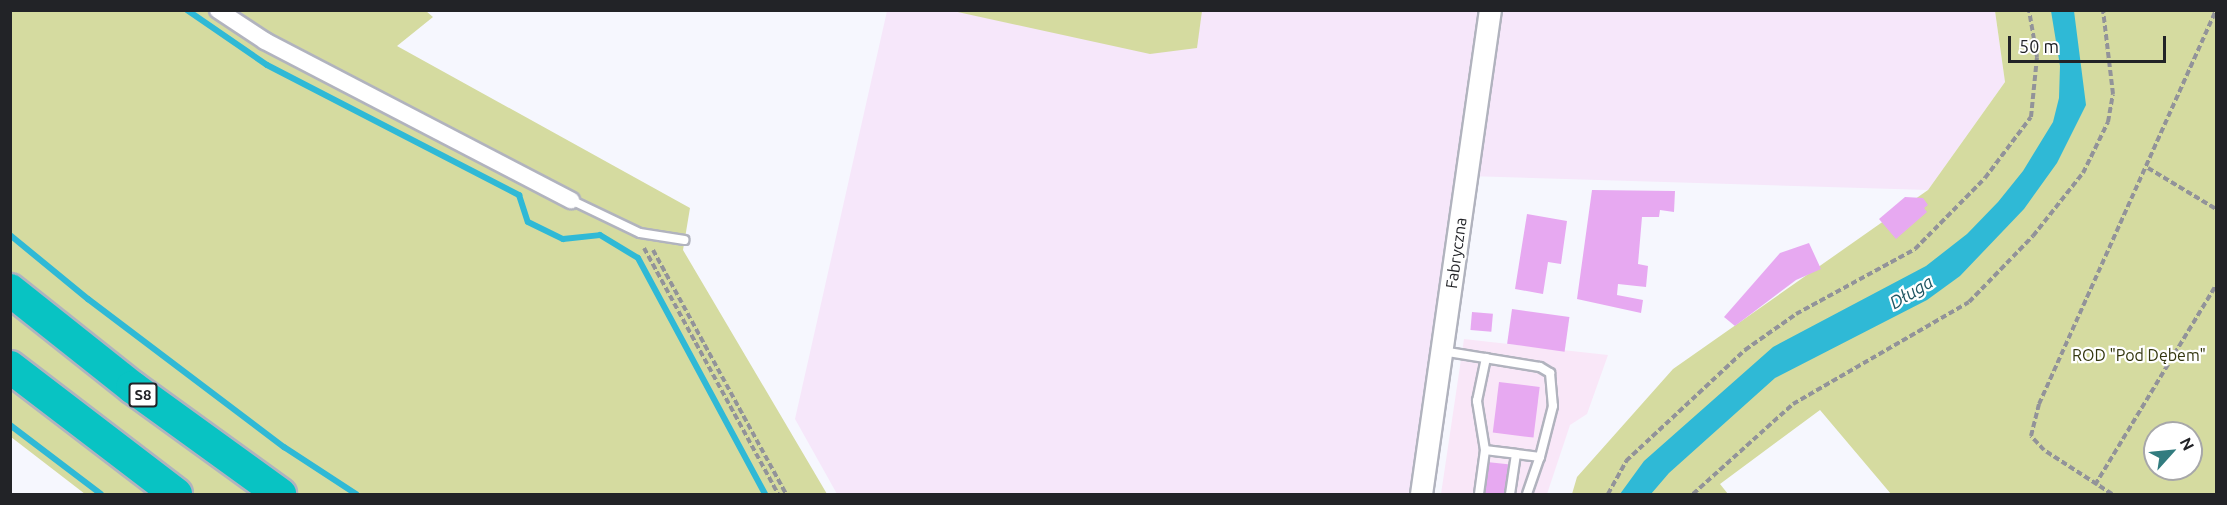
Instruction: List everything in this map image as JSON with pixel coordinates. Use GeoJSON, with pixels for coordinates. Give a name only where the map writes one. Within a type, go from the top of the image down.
{"type":"FeatureCollection","features":[{"type":"Feature","properties":{"kind":"highway","name":"S8"},"geometry":{"type":"LineString","coordinates":[[10,290],[132,387],[280,495]]}},
{"type":"Feature","properties":{"kind":"highway"},"geometry":{"type":"LineString","coordinates":[[10,367],[176,495]]}},
{"type":"Feature","properties":{"kind":"street"},"geometry":{"type":"LineString","coordinates":[[218,10],[264,41],[571,200]]}},
{"type":"Feature","properties":{"kind":"street","name":"Fabryczna"},"geometry":{"type":"LineString","coordinates":[[1421,495],[1490,10]]}},
{"type":"Feature","properties":{"kind":"lane"},"geometry":{"type":"LineString","coordinates":[[571,200],[640,232],[684,240]]}},
{"type":"Feature","properties":{"kind":"lane"},"geometry":{"type":"LineString","coordinates":[[1442,351],[1540,367],[1550,373],[1553,406],[1540,457],[1527,495]]}},
{"type":"Feature","properties":{"kind":"lane"},"geometry":{"type":"LineString","coordinates":[[1479,495],[1485,450],[1477,412],[1485,358]]}},
{"type":"Feature","properties":{"kind":"lane"},"geometry":{"type":"LineString","coordinates":[[1485,450],[1540,457]]}},
{"type":"Feature","properties":{"kind":"lane"},"geometry":{"type":"LineString","coordinates":[[1510,495],[1516,454]]}},
{"type":"Feature","properties":{"kind":"path"},"geometry":{"type":"LineString","coordinates":[[1608,495],[1626,461],[1745,350],[1796,314],[1915,249],[1985,178],[2031,117],[2037,57],[2029,10]]}},
{"type":"Feature","properties":{"kind":"path"},"geometry":{"type":"LineString","coordinates":[[1693,495],[1793,404],[1969,302],[2033,236],[2083,173],[2108,122],[2113,94],[2103,10]]}},
{"type":"Feature","properties":{"kind":"path"},"geometry":{"type":"LineString","coordinates":[[2112,495],[2044,450],[2031,436],[2039,404],[2148,168],[2217,11]]}},
{"type":"Feature","properties":{"kind":"path"},"geometry":{"type":"LineString","coordinates":[[2148,168],[2217,209]]}},
{"type":"Feature","properties":{"kind":"path"},"geometry":{"type":"LineString","coordinates":[[640,232],[657,256],[786,495]]}},
{"type":"Feature","properties":{"kind":"path"},"geometry":{"type":"LineString","coordinates":[[639,244],[657,256]]}},
{"type":"Feature","properties":{"kind":"path"},"geometry":{"type":"LineString","coordinates":[[644,248],[778,495]]}},
{"type":"Feature","properties":{"kind":"path"},"geometry":{"type":"LineString","coordinates":[[2095,485],[2217,285]]}},
{"type":"Feature","properties":{"kind":"shaded area"},"geometry":{"type":"Polygon","coordinates":[[[887,11],[1995,11],[2005,82],[1928,190],[1467,176],[1421,494],[837,494],[795,419],[887,11]]]}},
{"type":"Feature","properties":{"kind":"shaded area"},"geometry":{"type":"Polygon","coordinates":[[[1464,339],[1608,355],[1587,414],[1570,425],[1547,494],[1441,494],[1464,339]]]}},
{"type":"Feature","properties":{"kind":"green space"},"geometry":{"type":"Polygon","coordinates":[[[1202,10],[1197,48],[1150,54],[953,11],[1202,10]]]}},
{"type":"Feature","properties":{"kind":"green space"},"geometry":{"type":"Polygon","coordinates":[[[10,11],[426,11],[433,17],[397,46],[690,208],[683,250],[827,494],[85,494],[11,437],[10,11]]]}},
{"type":"Feature","properties":{"kind":"green space","name":"ROD \"Pod Dębem\""},"geometry":{"type":"Polygon","coordinates":[[[1995,11],[2216,11],[2216,494],[1891,494],[1820,410],[1720,484],[1728,494],[1572,494],[1577,477],[1673,369],[1928,190],[2005,82],[1995,11]]]}},
{"type":"Feature","properties":{"kind":"water","name":"Długa"},"geometry":{"type":"Polygon","coordinates":[[[2051,11],[2074,11],[2086,105],[2057,163],[2024,209],[1960,276],[1927,300],[1775,378],[1669,473],[1651,494],[1620,494],[1644,461],[1773,347],[1926,266],[1967,234],[1998,202],[2023,171],[2053,122],[2059,98],[2060,66],[2051,11]]]}},
{"type":"Feature","properties":{"kind":"building"},"geometry":{"type":"Polygon","coordinates":[[[1592,190],[1675,191],[1674,212],[1660,210],[1659,217],[1642,217],[1638,264],[1648,266],[1646,287],[1618,284],[1617,295],[1643,300],[1641,313],[1577,299],[1592,190]]]}},
{"type":"Feature","properties":{"kind":"building"},"geometry":{"type":"Polygon","coordinates":[[[1905,197],[1923,198],[1928,205],[1924,208],[1927,212],[1896,239],[1879,219],[1905,197]]]}},
{"type":"Feature","properties":{"kind":"building"},"geometry":{"type":"Polygon","coordinates":[[[1527,214],[1567,221],[1561,264],[1548,262],[1543,294],[1515,289],[1527,214]]]}},
{"type":"Feature","properties":{"kind":"building"},"geometry":{"type":"Polygon","coordinates":[[[1809,243],[1821,269],[1796,280],[1735,326],[1724,317],[1780,253],[1809,243]]]}},
{"type":"Feature","properties":{"kind":"building"},"geometry":{"type":"Polygon","coordinates":[[[1512,309],[1569,317],[1565,352],[1507,344],[1512,309]]]}},
{"type":"Feature","properties":{"kind":"building"},"geometry":{"type":"Polygon","coordinates":[[[1472,312],[1493,314],[1491,332],[1470,330],[1472,312]]]}},
{"type":"Feature","properties":{"kind":"building"},"geometry":{"type":"Polygon","coordinates":[[[1499,382],[1540,387],[1533,438],[1493,433],[1499,382]]]}},
{"type":"Feature","properties":{"kind":"building"},"geometry":{"type":"Polygon","coordinates":[[[1487,462],[1515,465],[1512,494],[1484,494],[1487,462]]]}},
{"type":"Feature","properties":{"kind":"waterway"},"geometry":{"type":"LineString","coordinates":[[187,10],[267,65],[519,195],[528,222],[563,239],[600,235],[638,258],[765,494]]}},
{"type":"Feature","properties":{"kind":"waterway"},"geometry":{"type":"LineString","coordinates":[[10,235],[88,299],[284,447],[356,494]]}},
{"type":"Feature","properties":{"kind":"waterway"},"geometry":{"type":"LineString","coordinates":[[10,425],[101,494]]}}]}
